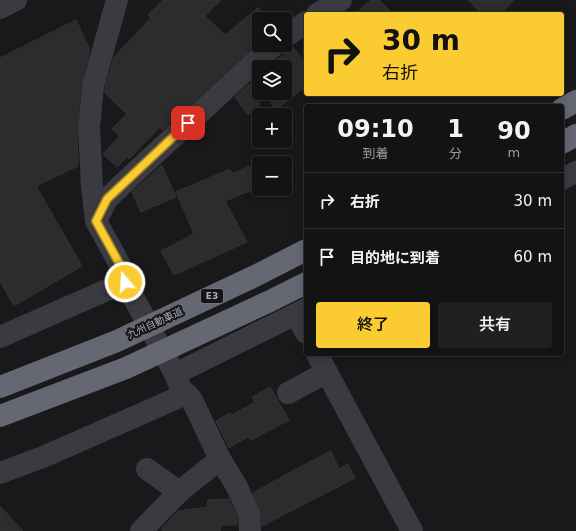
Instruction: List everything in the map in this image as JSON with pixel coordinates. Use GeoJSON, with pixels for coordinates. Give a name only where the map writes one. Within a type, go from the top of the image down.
{"type":"FeatureCollection","features":[{"type":"Feature","properties":{"kind":"highway"},"geometry":{"type":"LineString","coordinates":[[564,108],[576,101]]}},
{"type":"Feature","properties":{"kind":"highway"},"geometry":{"type":"LineString","coordinates":[[564,142],[576,135]]}},
{"type":"Feature","properties":{"kind":"highway","name":"九州自動車道"},"geometry":{"type":"LineString","coordinates":[[0,387],[117,340],[255,276],[304,251]]}},
{"type":"Feature","properties":{"kind":"highway"},"geometry":{"type":"LineString","coordinates":[[0,416],[126,368],[304,284]]}},
{"type":"Feature","properties":{"kind":"street"},"geometry":{"type":"LineString","coordinates":[[0,8],[16,0]]}},
{"type":"Feature","properties":{"kind":"street"},"geometry":{"type":"LineString","coordinates":[[117,0],[94,86],[89,128],[92,187],[96,221],[119,263],[125,282],[178,383],[192,400],[220,459],[236,485],[249,513],[250,531]]}},
{"type":"Feature","properties":{"kind":"street"},"geometry":{"type":"LineString","coordinates":[[292,33],[304,24]]}},
{"type":"Feature","properties":{"kind":"street"},"geometry":{"type":"LineString","coordinates":[[96,221],[107,199],[266,52]]}},
{"type":"Feature","properties":{"kind":"street"},"geometry":{"type":"LineString","coordinates":[[564,177],[576,172]]}},
{"type":"Feature","properties":{"kind":"street"},"geometry":{"type":"LineString","coordinates":[[0,337],[125,282]]}},
{"type":"Feature","properties":{"kind":"street"},"geometry":{"type":"LineString","coordinates":[[178,383],[303,319]]}},
{"type":"Feature","properties":{"kind":"street"},"geometry":{"type":"LineString","coordinates":[[288,393],[322,363],[412,531]]}},
{"type":"Feature","properties":{"kind":"street"},"geometry":{"type":"LineString","coordinates":[[0,472],[43,457],[175,399],[178,383]]}},
{"type":"Feature","properties":{"kind":"street"},"geometry":{"type":"LineString","coordinates":[[141,531],[179,492],[220,459]]}},
{"type":"Feature","properties":{"kind":"street"},"geometry":{"type":"LineString","coordinates":[[147,469],[179,492]]}},
{"type":"Feature","properties":{"kind":"building"},"geometry":{"type":"Polygon","coordinates":[[[163,0],[221,0],[205,16],[225,35],[252,13],[252,48],[165,128],[162,130],[160,127],[129,159],[128,156],[117,167],[103,154],[120,136],[112,129],[127,114],[105,93],[105,88],[114,57],[151,18],[148,15],[163,0]]]}},
{"type":"Feature","properties":{"kind":"building"},"geometry":{"type":"Polygon","coordinates":[[[371,0],[379,0],[391,12],[357,12],[371,0]]]}},
{"type":"Feature","properties":{"kind":"building"},"geometry":{"type":"Polygon","coordinates":[[[468,0],[514,0],[503,12],[480,12],[468,0]]]}},
{"type":"Feature","properties":{"kind":"building"},"geometry":{"type":"Polygon","coordinates":[[[259,7],[259,12],[253,12],[259,7]]]}},
{"type":"Feature","properties":{"kind":"building"},"geometry":{"type":"Polygon","coordinates":[[[76,20],[90,50],[81,85],[77,127],[78,166],[36,186],[82,266],[14,306],[0,281],[0,58],[76,20]]]}},
{"type":"Feature","properties":{"kind":"building"},"geometry":{"type":"Polygon","coordinates":[[[293,47],[304,61],[304,88],[292,97],[292,60],[277,60],[285,52],[292,52],[293,47]]]}},
{"type":"Feature","properties":{"kind":"building"},"geometry":{"type":"Polygon","coordinates":[[[252,81],[252,100],[259,100],[259,107],[252,108],[252,112],[248,115],[235,97],[252,81]]]}},
{"type":"Feature","properties":{"kind":"building"},"geometry":{"type":"Polygon","coordinates":[[[269,100],[288,100],[278,108],[275,108],[269,100]]]}},
{"type":"Feature","properties":{"kind":"building"},"geometry":{"type":"Polygon","coordinates":[[[162,165],[176,197],[141,212],[132,192],[162,165]]]}},
{"type":"Feature","properties":{"kind":"building"},"geometry":{"type":"Polygon","coordinates":[[[252,165],[252,190],[225,201],[247,242],[174,275],[161,251],[194,234],[176,192],[230,169],[232,174],[252,165]]]}},
{"type":"Feature","properties":{"kind":"building"},"geometry":{"type":"Polygon","coordinates":[[[270,387],[289,420],[251,440],[249,436],[229,448],[216,421],[230,413],[232,415],[255,402],[252,397],[270,387]]]}},
{"type":"Feature","properties":{"kind":"building"},"geometry":{"type":"Polygon","coordinates":[[[331,451],[339,469],[348,464],[355,478],[262,526],[260,508],[253,493],[331,451]]]}},
{"type":"Feature","properties":{"kind":"building"},"geometry":{"type":"Polygon","coordinates":[[[229,499],[237,516],[237,525],[222,525],[220,531],[162,531],[162,528],[178,511],[207,507],[208,500],[229,499]]]}},
{"type":"Feature","properties":{"kind":"building"},"geometry":{"type":"Polygon","coordinates":[[[0,506],[23,531],[0,531],[0,506]]]}},
{"type":"Feature","properties":{"kind":"route"},"geometry":{"type":"LineString","coordinates":[[125,282],[119,263],[96,221],[107,199],[188,123]]}}]}
